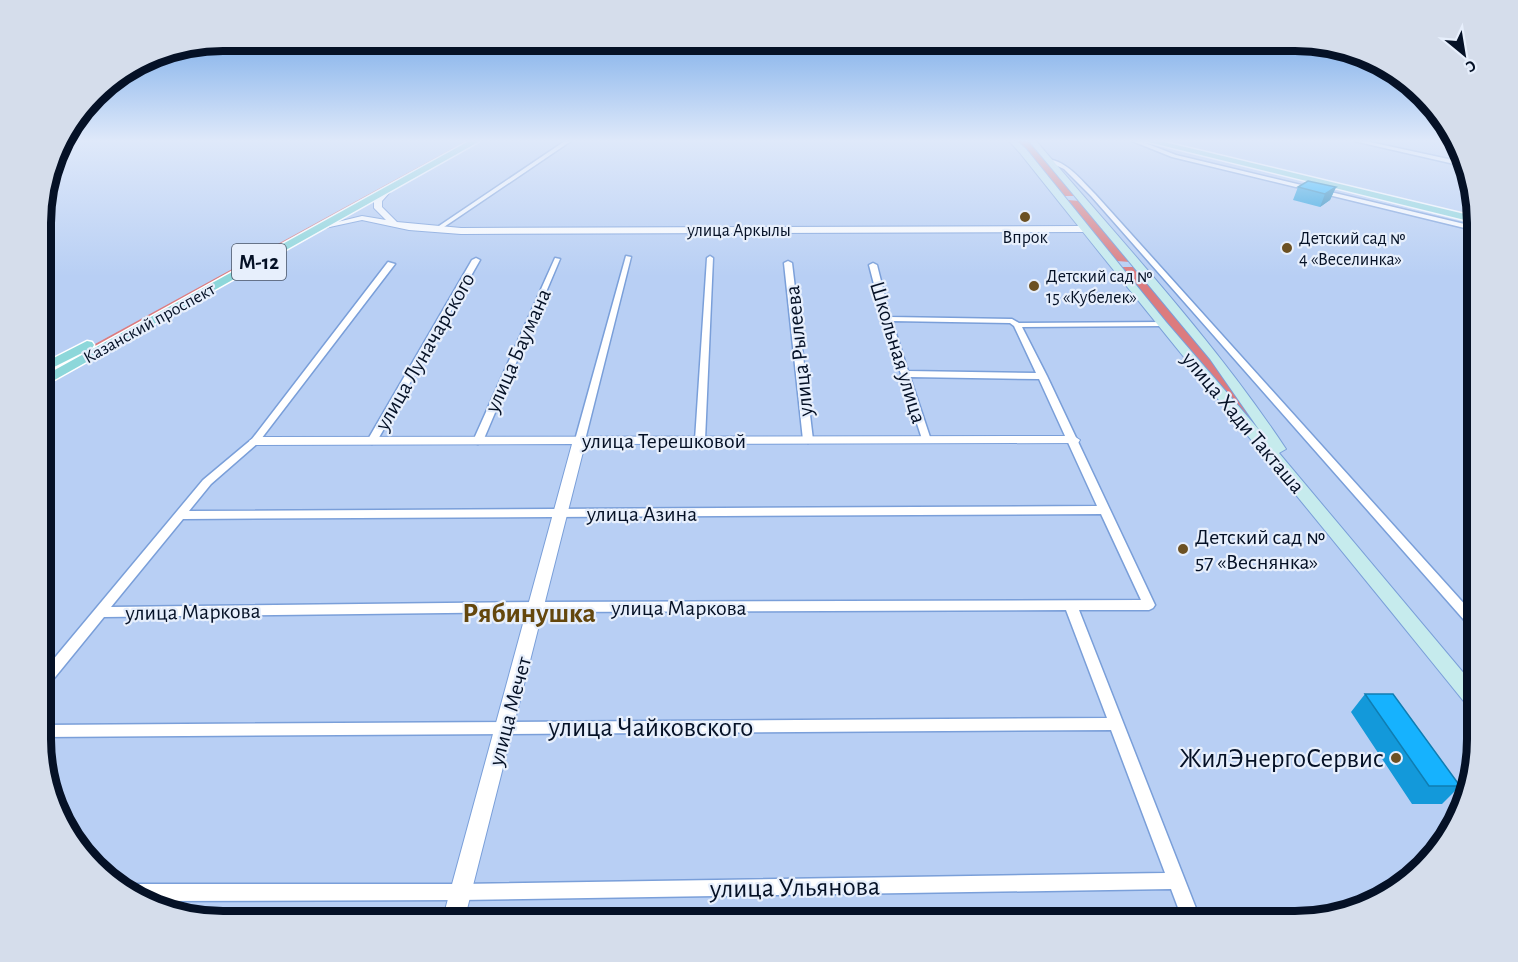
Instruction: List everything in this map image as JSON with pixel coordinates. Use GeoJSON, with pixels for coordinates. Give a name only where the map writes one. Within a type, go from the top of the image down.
{"type":"FeatureCollection","features":[{"type":"Feature","properties":{"kind":"main road","name":"Казанский проспект"},"geometry":{"type":"LineString","coordinates":[[51,364],[379,186]]}},
{"type":"Feature","properties":{"kind":"main road","name":"Казанский проспект"},"geometry":{"type":"LineString","coordinates":[[51,378],[397,186]]}},
{"type":"Feature","properties":{"kind":"main road","name":"улица Хади Такташа"},"geometry":{"type":"LineString","coordinates":[[1050,186],[1467,691]]}},
{"type":"Feature","properties":{"kind":"main road","name":"улица Хади Такташа"},"geometry":{"type":"LineString","coordinates":[[1071,186],[1084,202],[1100,212],[1138,267],[1214,356],[1286,459],[1467,675]]}},
{"type":"Feature","properties":{"kind":"main road"},"geometry":{"type":"LineString","coordinates":[[1337,186],[1467,217]]}},
{"type":"Feature","properties":{"kind":"main road"},"geometry":{"type":"LineString","coordinates":[[1061,200],[1071,198],[1084,202]]}},
{"type":"Feature","properties":{"kind":"main road"},"geometry":{"type":"LineString","coordinates":[[1112,262],[1138,267]]}},
{"type":"Feature","properties":{"kind":"street"},"geometry":{"type":"LineString","coordinates":[[436,230],[502,186]]}},
{"type":"Feature","properties":{"kind":"street"},"geometry":{"type":"LineString","coordinates":[[1080,186],[1100,212],[1170,283],[1467,615]]}},
{"type":"Feature","properties":{"kind":"street"},"geometry":{"type":"LineString","coordinates":[[1298,186],[1467,227]]}},
{"type":"Feature","properties":{"kind":"street"},"geometry":{"type":"LineString","coordinates":[[386,192],[378,201],[378,208],[394,224]]}},
{"type":"Feature","properties":{"kind":"street","name":"улица Аркылы"},"geometry":{"type":"LineString","coordinates":[[325,226],[362,218],[436,230],[1084,229]]}},
{"type":"Feature","properties":{"kind":"street","name":"улица Мечет"},"geometry":{"type":"LineString","coordinates":[[455,911],[628,257]]}},
{"type":"Feature","properties":{"kind":"street"},"geometry":{"type":"LineString","coordinates":[[700,440],[710,258]]}},
{"type":"Feature","properties":{"kind":"street","name":"улица Баумана"},"geometry":{"type":"LineString","coordinates":[[478,441],[557,259]]}},
{"type":"Feature","properties":{"kind":"street","name":"улица Луначарского"},"geometry":{"type":"LineString","coordinates":[[372,441],[476,260]]}},
{"type":"Feature","properties":{"kind":"street","name":"улица Рылеева"},"geometry":{"type":"LineString","coordinates":[[788,263],[808,440]]}},
{"type":"Feature","properties":{"kind":"street"},"geometry":{"type":"LineString","coordinates":[[51,673],[207,482],[255,441],[391,264]]}},
{"type":"Feature","properties":{"kind":"street","name":"Школьная улица"},"geometry":{"type":"LineString","coordinates":[[873,265],[887,319],[926,440]]}},
{"type":"Feature","properties":{"kind":"street"},"geometry":{"type":"LineString","coordinates":[[1138,267],[1170,283]]}},
{"type":"Feature","properties":{"kind":"street"},"geometry":{"type":"LineString","coordinates":[[887,319],[1162,324]]}},
{"type":"Feature","properties":{"kind":"street"},"geometry":{"type":"LineString","coordinates":[[1014,323],[1074,440],[1103,510]]}},
{"type":"Feature","properties":{"kind":"street"},"geometry":{"type":"LineString","coordinates":[[905,374],[1043,376]]}},
{"type":"Feature","properties":{"kind":"street","name":"улица Терешковой"},"geometry":{"type":"LineString","coordinates":[[255,441],[1074,440]]}},
{"type":"Feature","properties":{"kind":"street","name":"улица Азина"},"geometry":{"type":"LineString","coordinates":[[180,515],[1103,510]]}},
{"type":"Feature","properties":{"kind":"street","name":"улица Маркова"},"geometry":{"type":"LineString","coordinates":[[101,612],[537,607],[1149,606],[1103,510]]}},
{"type":"Feature","properties":{"kind":"street"},"geometry":{"type":"LineString","coordinates":[[1071,606],[1188,911]]}},
{"type":"Feature","properties":{"kind":"street","name":"улица Чайковского"},"geometry":{"type":"LineString","coordinates":[[51,731],[1115,724]]}},
{"type":"Feature","properties":{"kind":"street","name":"улица Ульянова"},"geometry":{"type":"LineString","coordinates":[[147,893],[460,892],[1175,881]]}},
{"type":"Feature","properties":{"kind":"shaded area"},"geometry":{"type":"Polygon","coordinates":[[[384,186],[388,186],[51,371],[51,368],[384,186]]]}},
{"type":"Feature","properties":{"kind":"shaded area"},"geometry":{"type":"Polygon","coordinates":[[[1055,186],[1066,186],[1075,196],[1064,196],[1055,186]]]}},
{"type":"Feature","properties":{"kind":"shaded area"},"geometry":{"type":"Polygon","coordinates":[[[1068,200],[1079,201],[1130,262],[1117,261],[1068,200]]]}},
{"type":"Feature","properties":{"kind":"shaded area"},"geometry":{"type":"Polygon","coordinates":[[[1121,267],[1133,267],[1226,377],[1272,449],[1121,267]]]}},
{"type":"Feature","properties":{"kind":"building"},"geometry":{"type":"Polygon","coordinates":[[[1331,186],[1336,187],[1325,194],[1298,187],[1331,186]]]}},
{"type":"Feature","properties":{"kind":"building"},"geometry":{"type":"Polygon","coordinates":[[[1365,694],[1393,694],[1460,786],[1429,786],[1365,694]]]}},
{"type":"Feature","properties":{"kind":"place","name":"Впрок"},"geometry":{"type":"Point","coordinates":[1025,217]}},
{"type":"Feature","properties":{"kind":"place","name":"Детский сад № 4 «Веселинка»"},"geometry":{"type":"Point","coordinates":[1287,248]}},
{"type":"Feature","properties":{"kind":"place","name":"Детский сад № 15 «Кубелек»"},"geometry":{"type":"Point","coordinates":[1034,286]}},
{"type":"Feature","properties":{"kind":"place","name":"Детский сад № 57 «Веснянка»"},"geometry":{"type":"Point","coordinates":[1183,549]}},
{"type":"Feature","properties":{"kind":"place","name":"ЖилЭнергоСервис"},"geometry":{"type":"Point","coordinates":[1396,758]}},
{"type":"Feature","properties":{"kind":"district","name":"Рябинушка"},"geometry":{"type":"Point","coordinates":[529,612]}}]}
